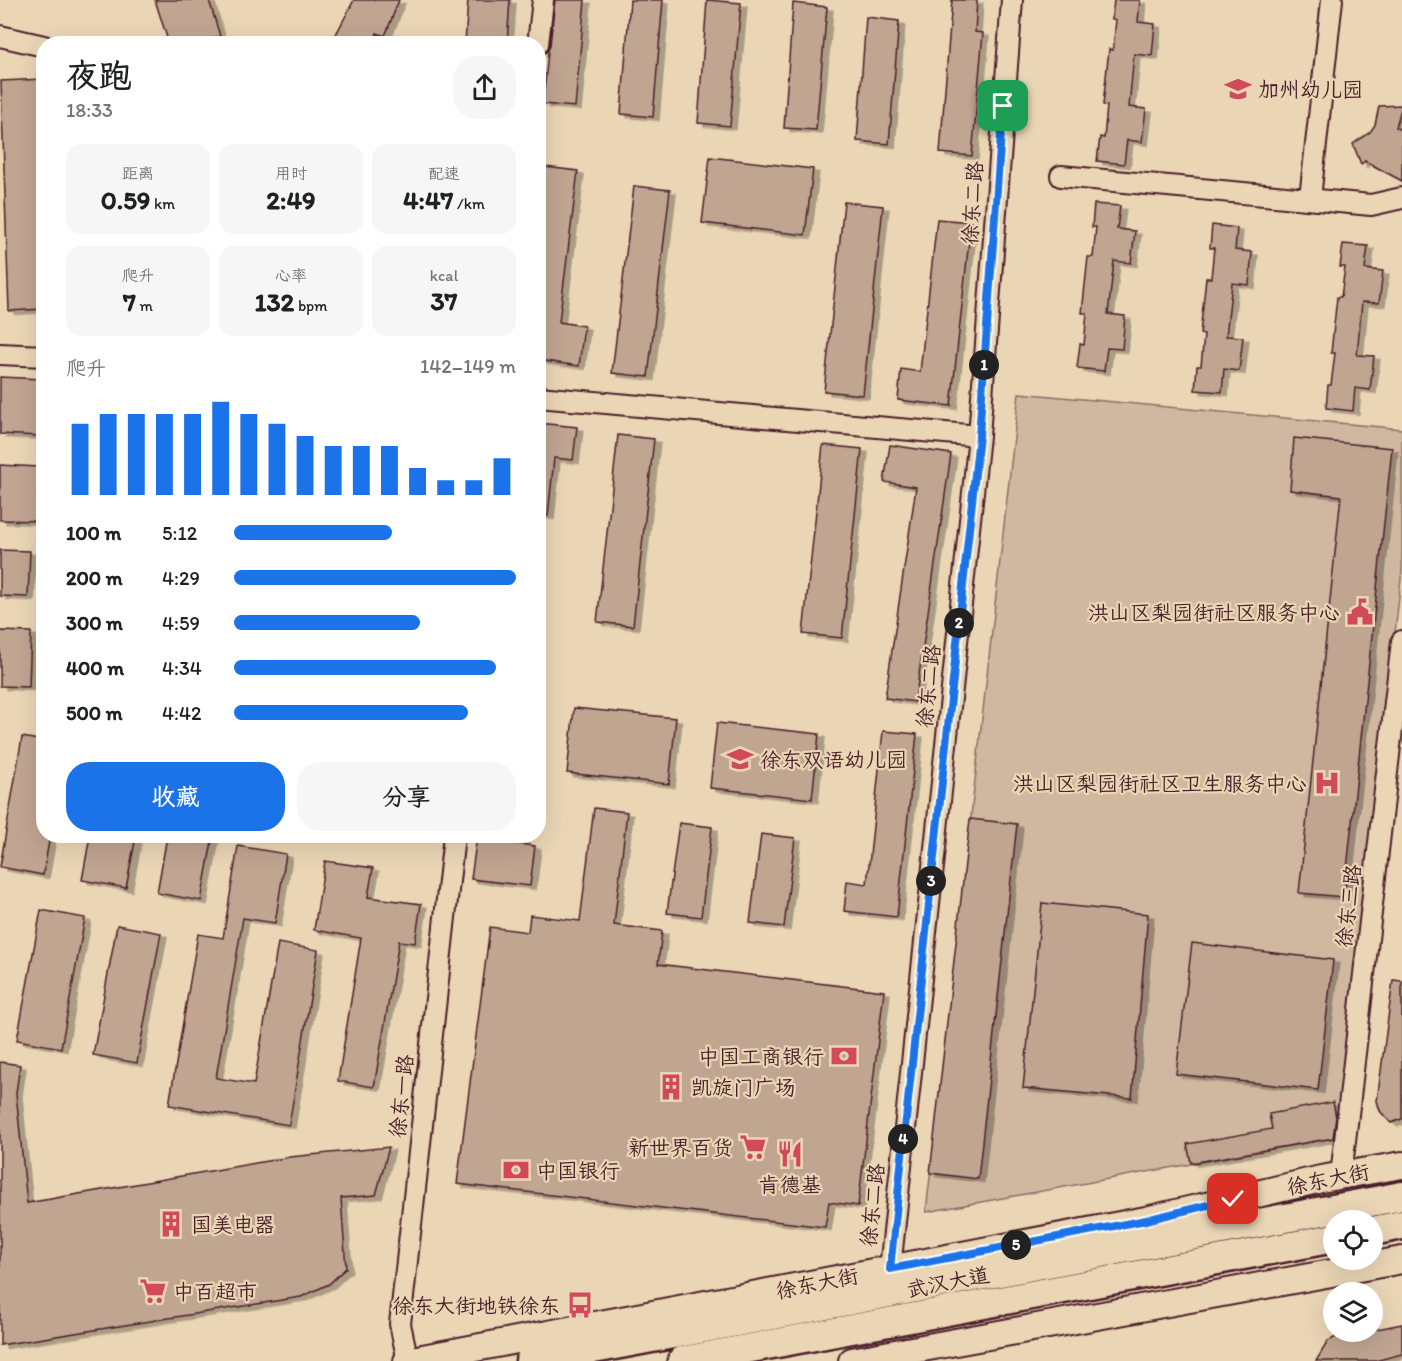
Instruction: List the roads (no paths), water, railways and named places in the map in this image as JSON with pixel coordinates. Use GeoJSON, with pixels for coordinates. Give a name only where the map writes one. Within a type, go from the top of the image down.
{"type":"FeatureCollection","features":[{"type":"Feature","properties":{"kind":"highway","name":"武汉大道"},"geometry":{"type":"LineString","coordinates":[[530,1361],[1402,1196]]}},
{"type":"Feature","properties":{"kind":"highway"},"geometry":{"type":"LineString","coordinates":[[1383,1229],[1402,1225]]}},
{"type":"Feature","properties":{"kind":"highway","name":"武汉大道"},"geometry":{"type":"LineString","coordinates":[[682,1361],[1323,1240]]}},
{"type":"Feature","properties":{"kind":"main road","name":"徐东大街"},"geometry":{"type":"LineString","coordinates":[[407,1361],[1146,1220],[1341,1176],[1402,1165]]}},
{"type":"Feature","properties":{"kind":"main road"},"geometry":{"type":"LineString","coordinates":[[852,1361],[880,1358],[1402,1260]]}},
{"type":"Feature","properties":{"kind":"street"},"geometry":{"type":"LineString","coordinates":[[539,36],[543,0]]}},
{"type":"Feature","properties":{"kind":"street","name":"徐东二路"},"geometry":{"type":"LineString","coordinates":[[890,1269],[979,436],[1012,0]]}},
{"type":"Feature","properties":{"kind":"street"},"geometry":{"type":"LineString","coordinates":[[1310,198],[1332,0]]}},
{"type":"Feature","properties":{"kind":"street"},"geometry":{"type":"LineString","coordinates":[[0,36],[36,44]]}},
{"type":"Feature","properties":{"kind":"street"},"geometry":{"type":"LineString","coordinates":[[1061,176],[1371,205],[1402,198]]}},
{"type":"Feature","properties":{"kind":"street"},"geometry":{"type":"LineString","coordinates":[[0,354],[36,356]]}},
{"type":"Feature","properties":{"kind":"street"},"geometry":{"type":"LineString","coordinates":[[546,398],[979,436]]}},
{"type":"Feature","properties":{"kind":"street","name":"徐东三路"},"geometry":{"type":"LineString","coordinates":[[1341,1176],[1402,641]]}},
{"type":"Feature","properties":{"kind":"street","name":"徐东一路"},"geometry":{"type":"LineString","coordinates":[[407,1361],[400,1324],[453,843]]}},
{"type":"Feature","properties":{"kind":"place","name":"加州幼儿园"},"geometry":{"type":"Point","coordinates":[1238,89]}},
{"type":"Feature","properties":{"kind":"place","name":"洪山区梨园街社区服务中心"},"geometry":{"type":"Point","coordinates":[1360,612]}},
{"type":"Feature","properties":{"kind":"place","name":"徐东双语幼儿园"},"geometry":{"type":"Point","coordinates":[740,759]}},
{"type":"Feature","properties":{"kind":"place","name":"洪山区梨园街社区卫生服务中心"},"geometry":{"type":"Point","coordinates":[1327,783]}},
{"type":"Feature","properties":{"kind":"place","name":"中国工商银行"},"geometry":{"type":"Point","coordinates":[844,1056]}},
{"type":"Feature","properties":{"kind":"place","name":"凯旋门广场"},"geometry":{"type":"Point","coordinates":[671,1087]}},
{"type":"Feature","properties":{"kind":"place","name":"新世界百货"},"geometry":{"type":"Point","coordinates":[753,1147]}},
{"type":"Feature","properties":{"kind":"place","name":"肯德基"},"geometry":{"type":"Point","coordinates":[790,1154]}},
{"type":"Feature","properties":{"kind":"place","name":"中国银行"},"geometry":{"type":"Point","coordinates":[516,1170]}},
{"type":"Feature","properties":{"kind":"place","name":"国美电器"},"geometry":{"type":"Point","coordinates":[171,1224]}},
{"type":"Feature","properties":{"kind":"place","name":"中百超市"},"geometry":{"type":"Point","coordinates":[153,1291]}},
{"type":"Feature","properties":{"kind":"place","name":"徐东大街地铁徐东"},"geometry":{"type":"Point","coordinates":[580,1305]}}]}
